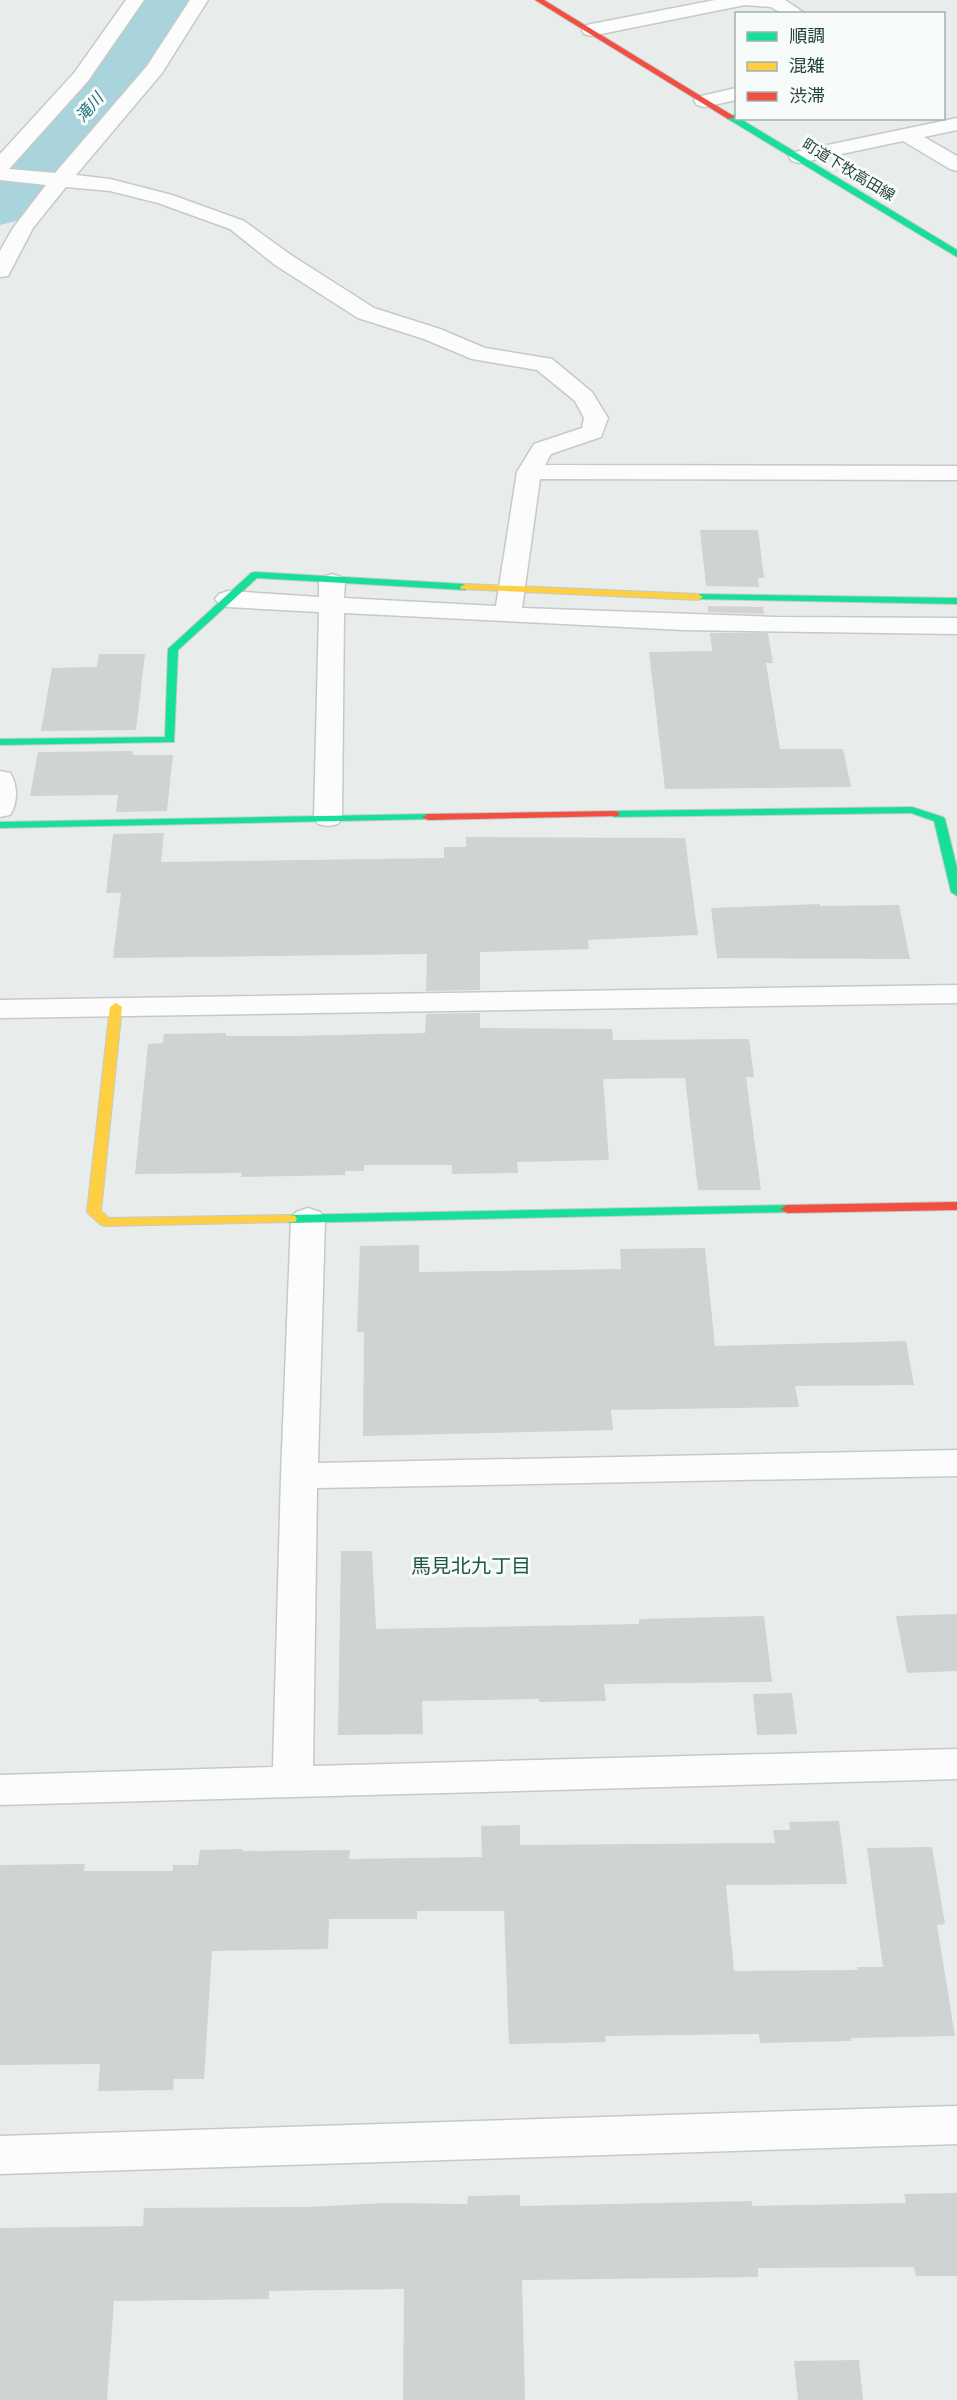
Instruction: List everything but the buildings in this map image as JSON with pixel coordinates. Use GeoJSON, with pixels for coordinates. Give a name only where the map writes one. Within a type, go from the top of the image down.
{"type":"FeatureCollection","features":[{"type":"Feature","properties":{"kind":"street"},"geometry":{"type":"LineString","coordinates":[[0,166],[81,78],[135,0]]}},
{"type":"Feature","properties":{"kind":"street"},"geometry":{"type":"LineString","coordinates":[[0,271],[23,228],[40,204],[64,180],[155,69],[200,0]]}},
{"type":"Feature","properties":{"kind":"street","name":"町道下牧高田線"},"geometry":{"type":"LineString","coordinates":[[539,0],[735,119]]}},
{"type":"Feature","properties":{"kind":"street"},"geometry":{"type":"LineString","coordinates":[[591,30],[745,0],[775,2],[793,12]]}},
{"type":"Feature","properties":{"kind":"street"},"geometry":{"type":"LineString","coordinates":[[704,101],[735,94]]}},
{"type":"Feature","properties":{"kind":"street","name":"町道下牧高田線"},"geometry":{"type":"LineString","coordinates":[[736,120],[957,254]]}},
{"type":"Feature","properties":{"kind":"street"},"geometry":{"type":"LineString","coordinates":[[799,157],[957,124]]}},
{"type":"Feature","properties":{"kind":"street"},"geometry":{"type":"LineString","coordinates":[[907,135],[957,165]]}},
{"type":"Feature","properties":{"kind":"street"},"geometry":{"type":"LineString","coordinates":[[0,174],[110,185],[148,194],[237,225],[283,260],[366,313],[432,334],[480,354],[544,364],[584,397],[596,418],[593,432],[542,449],[529,472],[508,615]]}},
{"type":"Feature","properties":{"kind":"street"},"geometry":{"type":"LineString","coordinates":[[529,472],[957,473]]}},
{"type":"Feature","properties":{"kind":"street"},"geometry":{"type":"LineString","coordinates":[[0,742],[170,740],[173,649],[255,576],[332,592],[508,615],[750,624],[957,626]]}},
{"type":"Feature","properties":{"kind":"street"},"geometry":{"type":"LineString","coordinates":[[228,599],[332,592],[512,589],[730,599],[957,601]]}},
{"type":"Feature","properties":{"kind":"street"},"geometry":{"type":"LineString","coordinates":[[328,818],[332,592]]}},
{"type":"Feature","properties":{"kind":"street"},"geometry":{"type":"LineString","coordinates":[[0,779],[2,789],[0,809]]}},
{"type":"Feature","properties":{"kind":"street"},"geometry":{"type":"LineString","coordinates":[[0,825],[912,810],[939,819],[957,892]]}},
{"type":"Feature","properties":{"kind":"street"},"geometry":{"type":"LineString","coordinates":[[0,1009],[957,993]]}},
{"type":"Feature","properties":{"kind":"street"},"geometry":{"type":"LineString","coordinates":[[116,1007],[94,1212],[106,1222],[957,1206]]}},
{"type":"Feature","properties":{"kind":"street"},"geometry":{"type":"LineString","coordinates":[[293,1781],[299,1476],[308,1219]]}},
{"type":"Feature","properties":{"kind":"street"},"geometry":{"type":"LineString","coordinates":[[299,1476],[957,1463]]}},
{"type":"Feature","properties":{"kind":"street"},"geometry":{"type":"LineString","coordinates":[[0,1790],[957,1764]]}},
{"type":"Feature","properties":{"kind":"street"},"geometry":{"type":"LineString","coordinates":[[0,2155],[957,2125]]}},
{"type":"Feature","properties":{"kind":"waterway","name":"滝川"},"geometry":{"type":"LineString","coordinates":[[0,208],[113,80],[169,0]]}},
{"type":"Feature","properties":{"kind":"traffic: fast"},"geometry":{"type":"LineString","coordinates":[[731,117],[735,119]]}},
{"type":"Feature","properties":{"kind":"traffic: fast"},"geometry":{"type":"LineString","coordinates":[[736,120],[957,254]]}},
{"type":"Feature","properties":{"kind":"traffic: fast"},"geometry":{"type":"LineString","coordinates":[[0,742],[170,740],[173,649],[255,575],[465,587]]}},
{"type":"Feature","properties":{"kind":"traffic: fast"},"geometry":{"type":"LineString","coordinates":[[698,597],[957,601]]}},
{"type":"Feature","properties":{"kind":"traffic: fast"},"geometry":{"type":"LineString","coordinates":[[614,814],[912,810],[939,819],[957,892]]}},
{"type":"Feature","properties":{"kind":"traffic: fast"},"geometry":{"type":"LineString","coordinates":[[0,825],[428,817]]}},
{"type":"Feature","properties":{"kind":"traffic: fast"},"geometry":{"type":"LineString","coordinates":[[290,1219],[787,1209]]}},
{"type":"Feature","properties":{"kind":"traffic: slow"},"geometry":{"type":"LineString","coordinates":[[465,587],[698,597]]}},
{"type":"Feature","properties":{"kind":"traffic: slow"},"geometry":{"type":"LineString","coordinates":[[116,1007],[94,1212],[106,1222],[290,1219]]}},
{"type":"Feature","properties":{"kind":"traffic: jam"},"geometry":{"type":"LineString","coordinates":[[539,0],[731,117]]}},
{"type":"Feature","properties":{"kind":"traffic: jam"},"geometry":{"type":"LineString","coordinates":[[428,817],[614,814]]}},
{"type":"Feature","properties":{"kind":"traffic: jam"},"geometry":{"type":"LineString","coordinates":[[787,1209],[957,1206]]}},
{"type":"Feature","properties":{"kind":"district","name":"馬見北九丁目"},"geometry":{"type":"Point","coordinates":[471,1565]}}]}
